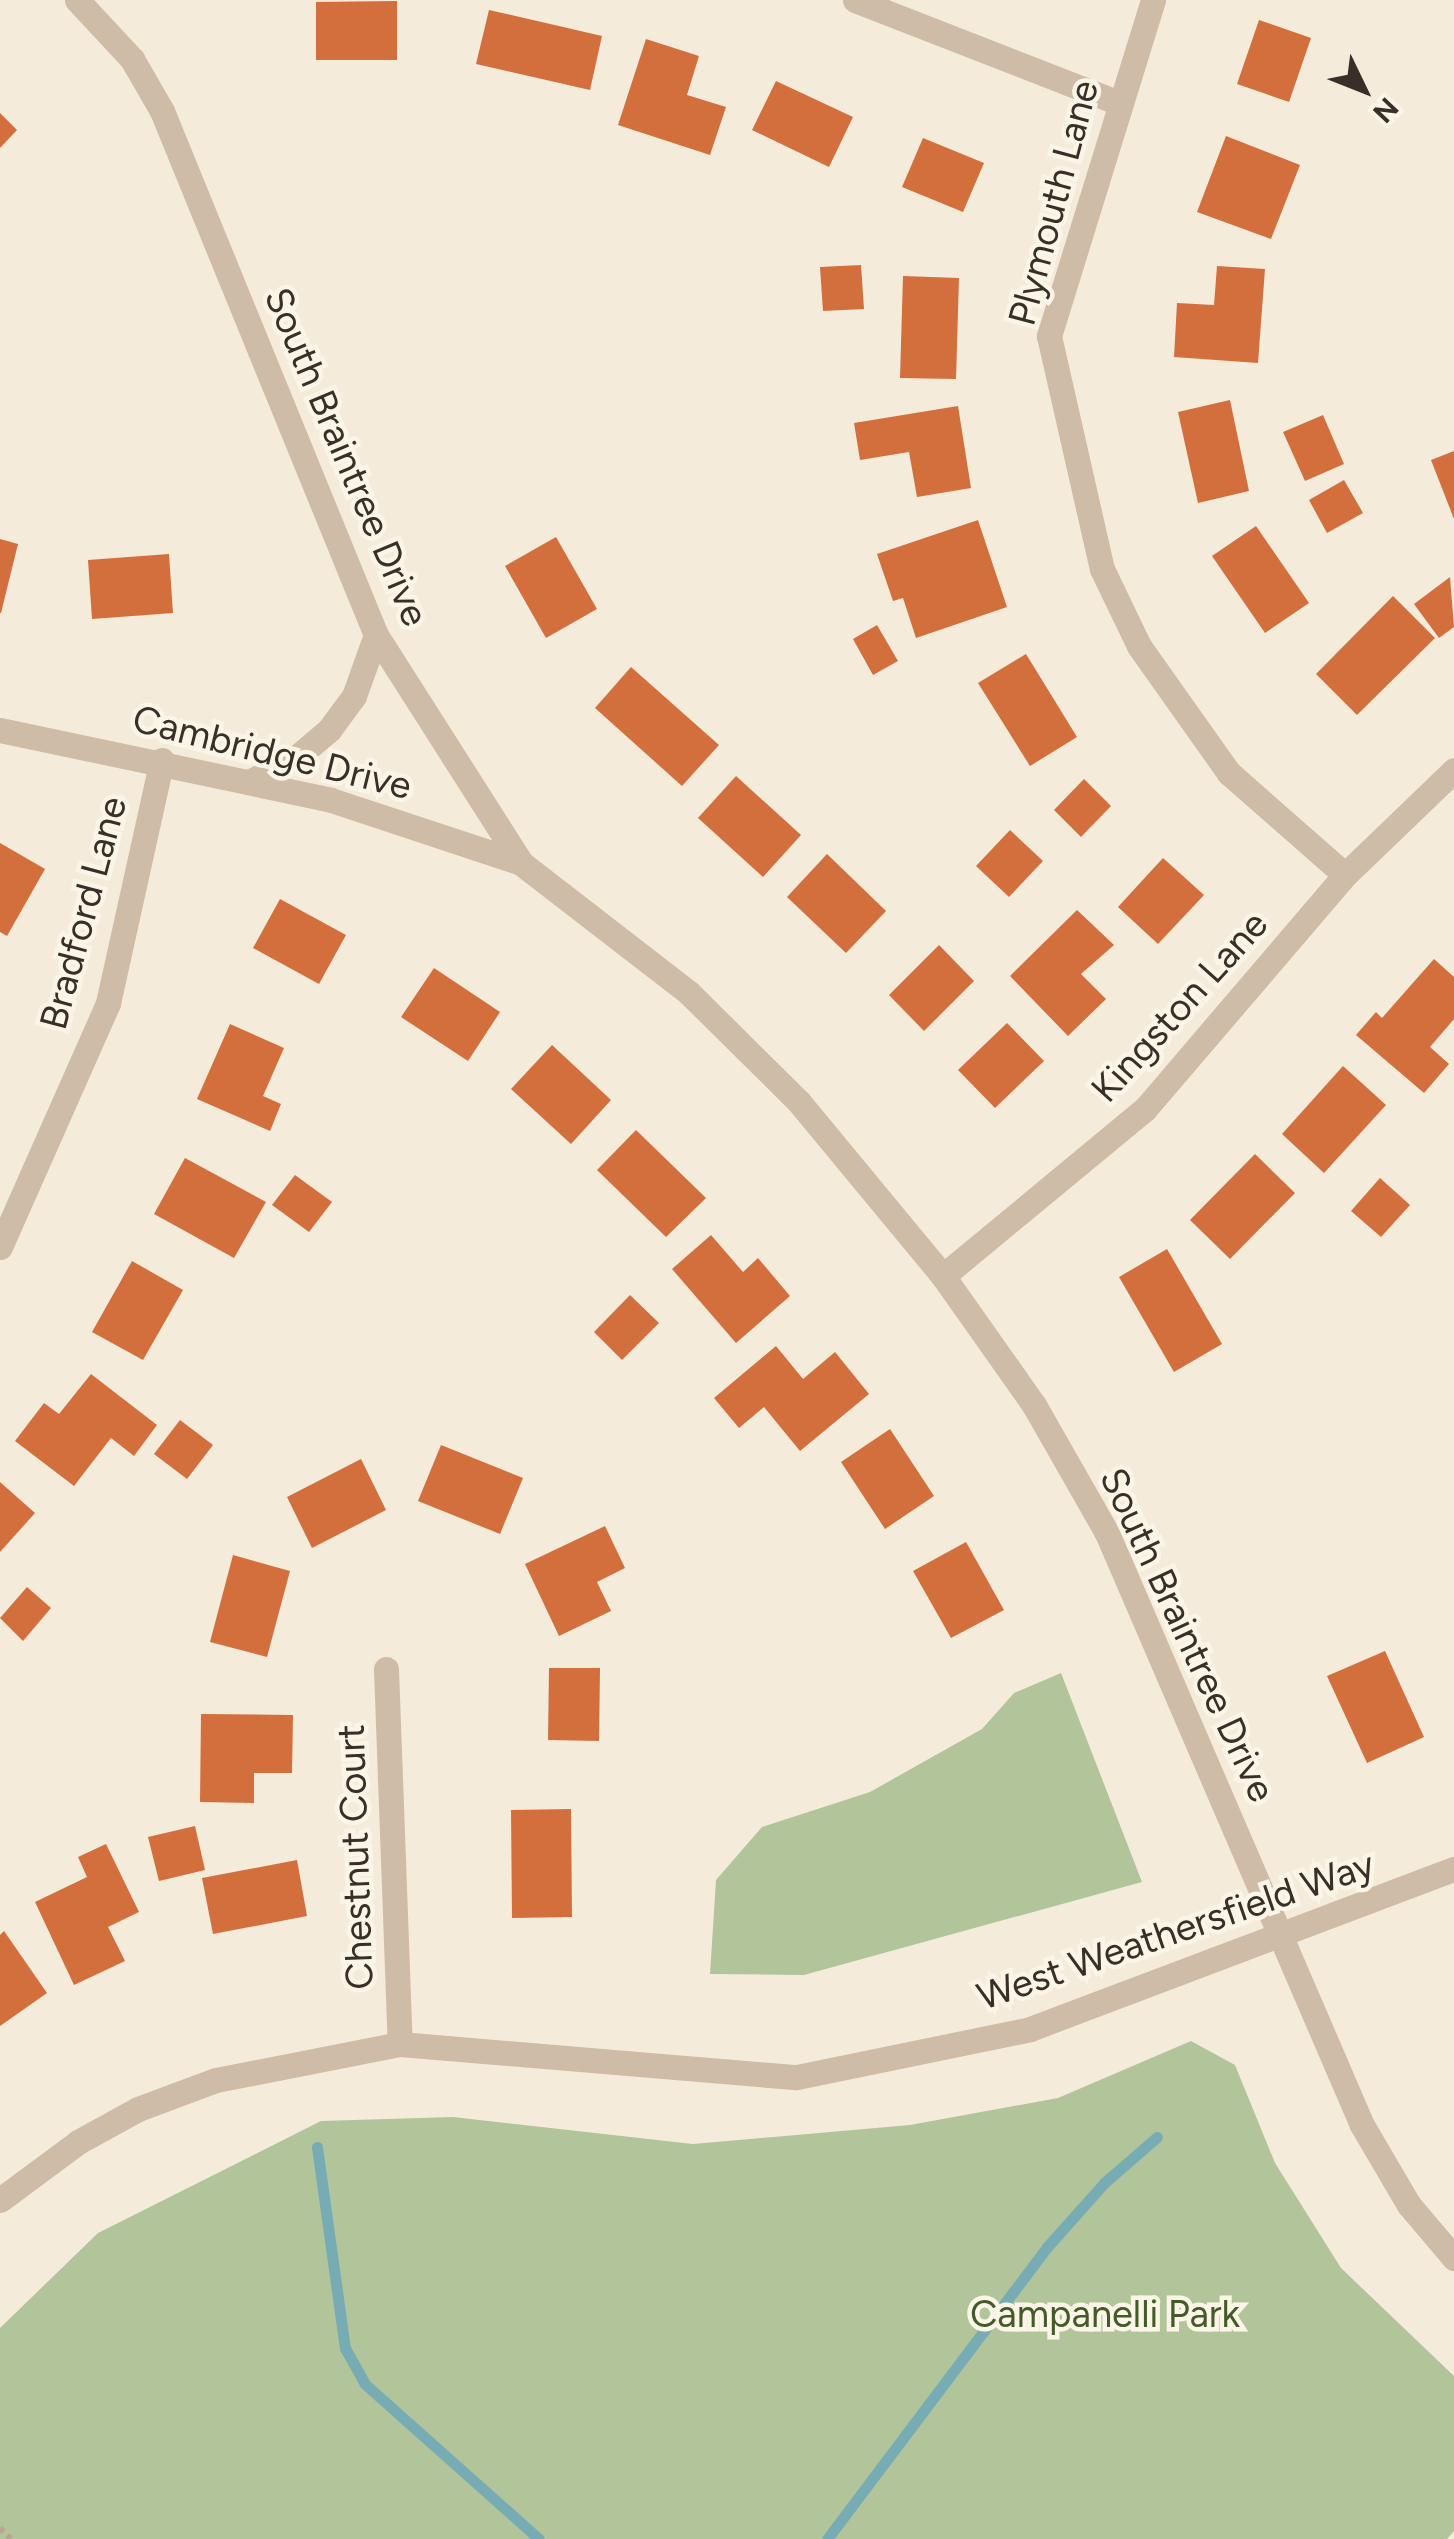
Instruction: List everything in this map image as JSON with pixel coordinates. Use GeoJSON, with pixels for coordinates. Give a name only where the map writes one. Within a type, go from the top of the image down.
{"type":"FeatureCollection","features":[{"type":"Feature","properties":{"kind":"street"},"geometry":{"type":"LineString","coordinates":[[855,0],[1117,102]]}},
{"type":"Feature","properties":{"kind":"street","name":"Plymouth Lane"},"geometry":{"type":"LineString","coordinates":[[1153,0],[1117,102],[1050,336],[1102,569],[1138,646],[1229,772],[1344,875]]}},
{"type":"Feature","properties":{"kind":"street","name":"South Braintree Drive"},"geometry":{"type":"LineString","coordinates":[[91,4],[132,59],[162,111],[376,636],[521,863],[689,993],[799,1102],[943,1276],[1034,1405],[1107,1533],[1362,2125],[1409,2205],[1454,2258]]}},
{"type":"Feature","properties":{"kind":"street"},"geometry":{"type":"LineString","coordinates":[[251,781],[297,757],[329,730],[354,696],[376,636]]}},
{"type":"Feature","properties":{"kind":"street","name":"Cambridge Drive"},"geometry":{"type":"LineString","coordinates":[[0,730],[162,760],[331,800],[521,863]]}},
{"type":"Feature","properties":{"kind":"street","name":"Bradford Lane"},"geometry":{"type":"LineString","coordinates":[[0,1247],[108,1003],[162,760]]}},
{"type":"Feature","properties":{"kind":"street","name":"Kingston Lane"},"geometry":{"type":"LineString","coordinates":[[943,1276],[1145,1110],[1344,875],[1454,770]]}},
{"type":"Feature","properties":{"kind":"street","name":"Chestnut Court"},"geometry":{"type":"LineString","coordinates":[[386,1669],[400,2044]]}},
{"type":"Feature","properties":{"kind":"street","name":"West Weathersfield Way"},"geometry":{"type":"LineString","coordinates":[[0,2200],[78,2142],[138,2110],[216,2080],[400,2044],[797,2077],[1030,2029],[1454,1870]]}},
{"type":"Feature","properties":{"kind":"path"},"geometry":{"type":"LineString","coordinates":[[0,2528],[11,2539]]}},
{"type":"Feature","properties":{"kind":"green space"},"geometry":{"type":"Polygon","coordinates":[[[1061,1673],[1142,1882],[804,1975],[710,1974],[716,1880],[762,1827],[870,1792],[982,1729],[1014,1693],[1061,1673]]]}},
{"type":"Feature","properties":{"kind":"green space","name":"Campanelli Park"},"geometry":{"type":"Polygon","coordinates":[[[1191,2041],[1235,2065],[1275,2163],[1341,2268],[1454,2376],[1454,2531],[1447,2539],[0,2539],[0,2328],[98,2233],[321,2121],[453,2117],[693,2144],[910,2125],[1058,2098],[1191,2041]]]}},
{"type":"Feature","properties":{"kind":"building"},"geometry":{"type":"Polygon","coordinates":[[[397,1],[397,60],[316,60],[316,2],[397,1]]]}},
{"type":"Feature","properties":{"kind":"building"},"geometry":{"type":"Polygon","coordinates":[[[489,10],[602,36],[590,90],[476,64],[489,10]]]}},
{"type":"Feature","properties":{"kind":"building"},"geometry":{"type":"Polygon","coordinates":[[[1259,20],[1311,38],[1289,102],[1237,84],[1259,20]]]}},
{"type":"Feature","properties":{"kind":"building"},"geometry":{"type":"Polygon","coordinates":[[[646,39],[699,56],[687,95],[726,107],[710,155],[618,125],[646,39]]]}},
{"type":"Feature","properties":{"kind":"building"},"geometry":{"type":"Polygon","coordinates":[[[776,81],[853,117],[829,167],[752,130],[776,81]]]}},
{"type":"Feature","properties":{"kind":"building"},"geometry":{"type":"Polygon","coordinates":[[[0,113],[17,130],[0,148],[0,113]]]}},
{"type":"Feature","properties":{"kind":"building"},"geometry":{"type":"Polygon","coordinates":[[[1226,136],[1300,165],[1271,239],[1197,212],[1226,136]]]}},
{"type":"Feature","properties":{"kind":"building"},"geometry":{"type":"Polygon","coordinates":[[[923,138],[984,163],[963,212],[902,187],[923,138]]]}},
{"type":"Feature","properties":{"kind":"building"},"geometry":{"type":"Polygon","coordinates":[[[861,265],[864,309],[823,311],[820,267],[861,265]]]}},
{"type":"Feature","properties":{"kind":"building"},"geometry":{"type":"Polygon","coordinates":[[[1217,266],[1265,269],[1258,363],[1174,357],[1177,303],[1214,305],[1217,266]]]}},
{"type":"Feature","properties":{"kind":"building"},"geometry":{"type":"Polygon","coordinates":[[[903,276],[959,278],[956,379],[900,378],[903,276]]]}},
{"type":"Feature","properties":{"kind":"building"},"geometry":{"type":"Polygon","coordinates":[[[1230,400],[1249,491],[1198,503],[1178,412],[1230,400]]]}},
{"type":"Feature","properties":{"kind":"building"},"geometry":{"type":"Polygon","coordinates":[[[958,406],[971,488],[917,497],[909,452],[860,460],[854,423],[958,406]]]}},
{"type":"Feature","properties":{"kind":"building"},"geometry":{"type":"Polygon","coordinates":[[[1323,415],[1344,464],[1305,481],[1283,432],[1323,415]]]}},
{"type":"Feature","properties":{"kind":"building"},"geometry":{"type":"Polygon","coordinates":[[[1454,451],[1454,519],[1431,460],[1454,451]]]}},
{"type":"Feature","properties":{"kind":"building"},"geometry":{"type":"Polygon","coordinates":[[[1344,480],[1363,513],[1327,533],[1309,500],[1344,480]]]}},
{"type":"Feature","properties":{"kind":"building"},"geometry":{"type":"Polygon","coordinates":[[[978,520],[1007,607],[916,638],[903,598],[893,601],[877,554],[978,520]]]}},
{"type":"Feature","properties":{"kind":"building"},"geometry":{"type":"Polygon","coordinates":[[[1256,526],[1309,603],[1265,633],[1212,556],[1256,526]]]}},
{"type":"Feature","properties":{"kind":"building"},"geometry":{"type":"Polygon","coordinates":[[[556,537],[597,609],[546,638],[505,566],[556,537]]]}},
{"type":"Feature","properties":{"kind":"building"},"geometry":{"type":"Polygon","coordinates":[[[0,539],[18,544],[1,613],[0,613],[0,539]]]}},
{"type":"Feature","properties":{"kind":"building"},"geometry":{"type":"Polygon","coordinates":[[[169,554],[173,613],[92,619],[88,560],[169,554]]]}},
{"type":"Feature","properties":{"kind":"building"},"geometry":{"type":"Polygon","coordinates":[[[1450,577],[1454,627],[1439,638],[1414,604],[1450,577]]]}},
{"type":"Feature","properties":{"kind":"building"},"geometry":{"type":"Polygon","coordinates":[[[1393,596],[1435,638],[1357,715],[1316,674],[1393,596]]]}},
{"type":"Feature","properties":{"kind":"building"},"geometry":{"type":"Polygon","coordinates":[[[877,625],[898,661],[873,675],[853,639],[877,625]]]}},
{"type":"Feature","properties":{"kind":"building"},"geometry":{"type":"Polygon","coordinates":[[[1026,654],[1077,737],[1030,766],[978,683],[1026,654]]]}},
{"type":"Feature","properties":{"kind":"building"},"geometry":{"type":"Polygon","coordinates":[[[631,667],[719,745],[682,786],[595,708],[631,667]]]}},
{"type":"Feature","properties":{"kind":"building"},"geometry":{"type":"Polygon","coordinates":[[[736,776],[801,835],[763,877],[698,818],[736,776]]]}},
{"type":"Feature","properties":{"kind":"building"},"geometry":{"type":"Polygon","coordinates":[[[1084,779],[1111,806],[1081,837],[1054,810],[1084,779]]]}},
{"type":"Feature","properties":{"kind":"building"},"geometry":{"type":"Polygon","coordinates":[[[1010,830],[1043,861],[1009,897],[976,866],[1010,830]]]}},
{"type":"Feature","properties":{"kind":"building"},"geometry":{"type":"Polygon","coordinates":[[[0,843],[45,869],[7,936],[0,932],[0,843]]]}},
{"type":"Feature","properties":{"kind":"building"},"geometry":{"type":"Polygon","coordinates":[[[827,854],[886,911],[846,953],[787,897],[827,854]]]}},
{"type":"Feature","properties":{"kind":"building"},"geometry":{"type":"Polygon","coordinates":[[[1163,858],[1204,895],[1158,944],[1118,907],[1163,858]]]}},
{"type":"Feature","properties":{"kind":"building"},"geometry":{"type":"Polygon","coordinates":[[[280,899],[346,935],[319,984],[253,948],[280,899]]]}},
{"type":"Feature","properties":{"kind":"building"},"geometry":{"type":"Polygon","coordinates":[[[1077,910],[1114,945],[1081,974],[1106,999],[1068,1036],[1010,976],[1077,910]]]}},
{"type":"Feature","properties":{"kind":"building"},"geometry":{"type":"Polygon","coordinates":[[[939,945],[974,981],[924,1031],[889,995],[939,945]]]}},
{"type":"Feature","properties":{"kind":"building"},"geometry":{"type":"Polygon","coordinates":[[[1434,959],[1454,977],[1454,1019],[1430,1047],[1449,1064],[1424,1093],[1356,1035],[1376,1012],[1382,1018],[1434,959]]]}},
{"type":"Feature","properties":{"kind":"building"},"geometry":{"type":"Polygon","coordinates":[[[434,968],[500,1012],[468,1061],[401,1017],[434,968]]]}},
{"type":"Feature","properties":{"kind":"building"},"geometry":{"type":"Polygon","coordinates":[[[1007,1023],[1044,1061],[995,1108],[958,1070],[1007,1023]]]}},
{"type":"Feature","properties":{"kind":"building"},"geometry":{"type":"Polygon","coordinates":[[[230,1024],[284,1048],[263,1096],[281,1104],[270,1131],[197,1099],[230,1024]]]}},
{"type":"Feature","properties":{"kind":"building"},"geometry":{"type":"Polygon","coordinates":[[[552,1045],[611,1100],[571,1144],[511,1089],[552,1045]]]}},
{"type":"Feature","properties":{"kind":"building"},"geometry":{"type":"Polygon","coordinates":[[[1343,1066],[1386,1105],[1324,1173],[1282,1134],[1343,1066]]]}},
{"type":"Feature","properties":{"kind":"building"},"geometry":{"type":"Polygon","coordinates":[[[636,1130],[706,1198],[666,1237],[597,1170],[636,1130]]]}},
{"type":"Feature","properties":{"kind":"building"},"geometry":{"type":"Polygon","coordinates":[[[1255,1154],[1295,1193],[1230,1259],[1190,1220],[1255,1154]]]}},
{"type":"Feature","properties":{"kind":"building"},"geometry":{"type":"Polygon","coordinates":[[[185,1158],[266,1202],[234,1258],[154,1214],[185,1158]]]}},
{"type":"Feature","properties":{"kind":"building"},"geometry":{"type":"Polygon","coordinates":[[[295,1175],[332,1202],[309,1232],[272,1205],[295,1175]]]}},
{"type":"Feature","properties":{"kind":"building"},"geometry":{"type":"Polygon","coordinates":[[[1380,1178],[1410,1205],[1381,1237],[1351,1211],[1380,1178]]]}},
{"type":"Feature","properties":{"kind":"building"},"geometry":{"type":"Polygon","coordinates":[[[711,1235],[743,1272],[758,1258],[790,1296],[736,1343],[672,1269],[711,1235]]]}},
{"type":"Feature","properties":{"kind":"building"},"geometry":{"type":"Polygon","coordinates":[[[1167,1249],[1222,1344],[1174,1372],[1119,1277],[1167,1249]]]}},
{"type":"Feature","properties":{"kind":"building"},"geometry":{"type":"Polygon","coordinates":[[[132,1261],[183,1290],[143,1360],[92,1332],[132,1261]]]}},
{"type":"Feature","properties":{"kind":"building"},"geometry":{"type":"Polygon","coordinates":[[[630,1295],[659,1323],[622,1360],[594,1332],[630,1295]]]}},
{"type":"Feature","properties":{"kind":"building"},"geometry":{"type":"Polygon","coordinates":[[[776,1346],[803,1379],[835,1352],[869,1394],[800,1451],[764,1407],[739,1428],[714,1398],[776,1346]]]}},
{"type":"Feature","properties":{"kind":"building"},"geometry":{"type":"Polygon","coordinates":[[[91,1374],[157,1425],[134,1456],[111,1438],[74,1486],[15,1441],[44,1403],[59,1414],[91,1374]]]}},
{"type":"Feature","properties":{"kind":"building"},"geometry":{"type":"Polygon","coordinates":[[[180,1420],[213,1445],[187,1479],[154,1454],[180,1420]]]}},
{"type":"Feature","properties":{"kind":"building"},"geometry":{"type":"Polygon","coordinates":[[[890,1429],[934,1496],[885,1529],[841,1462],[890,1429]]]}},
{"type":"Feature","properties":{"kind":"building"},"geometry":{"type":"Polygon","coordinates":[[[441,1445],[523,1478],[500,1534],[418,1501],[441,1445]]]}},
{"type":"Feature","properties":{"kind":"building"},"geometry":{"type":"Polygon","coordinates":[[[361,1459],[386,1510],[312,1548],[287,1497],[361,1459]]]}},
{"type":"Feature","properties":{"kind":"building"},"geometry":{"type":"Polygon","coordinates":[[[0,1482],[35,1513],[0,1552],[0,1482]]]}},
{"type":"Feature","properties":{"kind":"building"},"geometry":{"type":"Polygon","coordinates":[[[605,1526],[625,1568],[597,1582],[611,1611],[559,1636],[525,1564],[605,1526]]]}},
{"type":"Feature","properties":{"kind":"building"},"geometry":{"type":"Polygon","coordinates":[[[966,1542],[1004,1610],[951,1638],[913,1571],[966,1542]]]}},
{"type":"Feature","properties":{"kind":"building"},"geometry":{"type":"Polygon","coordinates":[[[233,1555],[290,1571],[267,1657],[210,1642],[233,1555]]]}},
{"type":"Feature","properties":{"kind":"building"},"geometry":{"type":"Polygon","coordinates":[[[27,1587],[51,1608],[23,1641],[0,1618],[27,1587]]]}},
{"type":"Feature","properties":{"kind":"building"},"geometry":{"type":"Polygon","coordinates":[[[1385,1651],[1424,1737],[1367,1763],[1327,1676],[1385,1651]]]}},
{"type":"Feature","properties":{"kind":"building"},"geometry":{"type":"Polygon","coordinates":[[[549,1668],[600,1668],[599,1741],[548,1740],[549,1668]]]}},
{"type":"Feature","properties":{"kind":"building"},"geometry":{"type":"Polygon","coordinates":[[[201,1714],[293,1715],[292,1773],[254,1773],[254,1803],[200,1802],[201,1714]]]}},
{"type":"Feature","properties":{"kind":"building"},"geometry":{"type":"Polygon","coordinates":[[[571,1809],[572,1917],[512,1918],[511,1810],[571,1809]]]}},
{"type":"Feature","properties":{"kind":"building"},"geometry":{"type":"Polygon","coordinates":[[[195,1826],[205,1870],[159,1881],[148,1837],[195,1826]]]}},
{"type":"Feature","properties":{"kind":"building"},"geometry":{"type":"Polygon","coordinates":[[[106,1844],[139,1912],[108,1927],[125,1961],[74,1985],[35,1902],[87,1877],[78,1857],[106,1844]]]}},
{"type":"Feature","properties":{"kind":"building"},"geometry":{"type":"Polygon","coordinates":[[[297,1860],[307,1916],[213,1934],[202,1878],[297,1860]]]}},
{"type":"Feature","properties":{"kind":"building"},"geometry":{"type":"Polygon","coordinates":[[[4,1931],[47,1993],[0,2026],[0,1935],[4,1931]]]}},
{"type":"Feature","properties":{"kind":"waterway"},"geometry":{"type":"LineString","coordinates":[[827,2539],[1047,2247],[1104,2183],[1157,2137]]}},
{"type":"Feature","properties":{"kind":"waterway"},"geometry":{"type":"LineString","coordinates":[[317,2147],[345,2348],[365,2384],[539,2539]]}}]}
